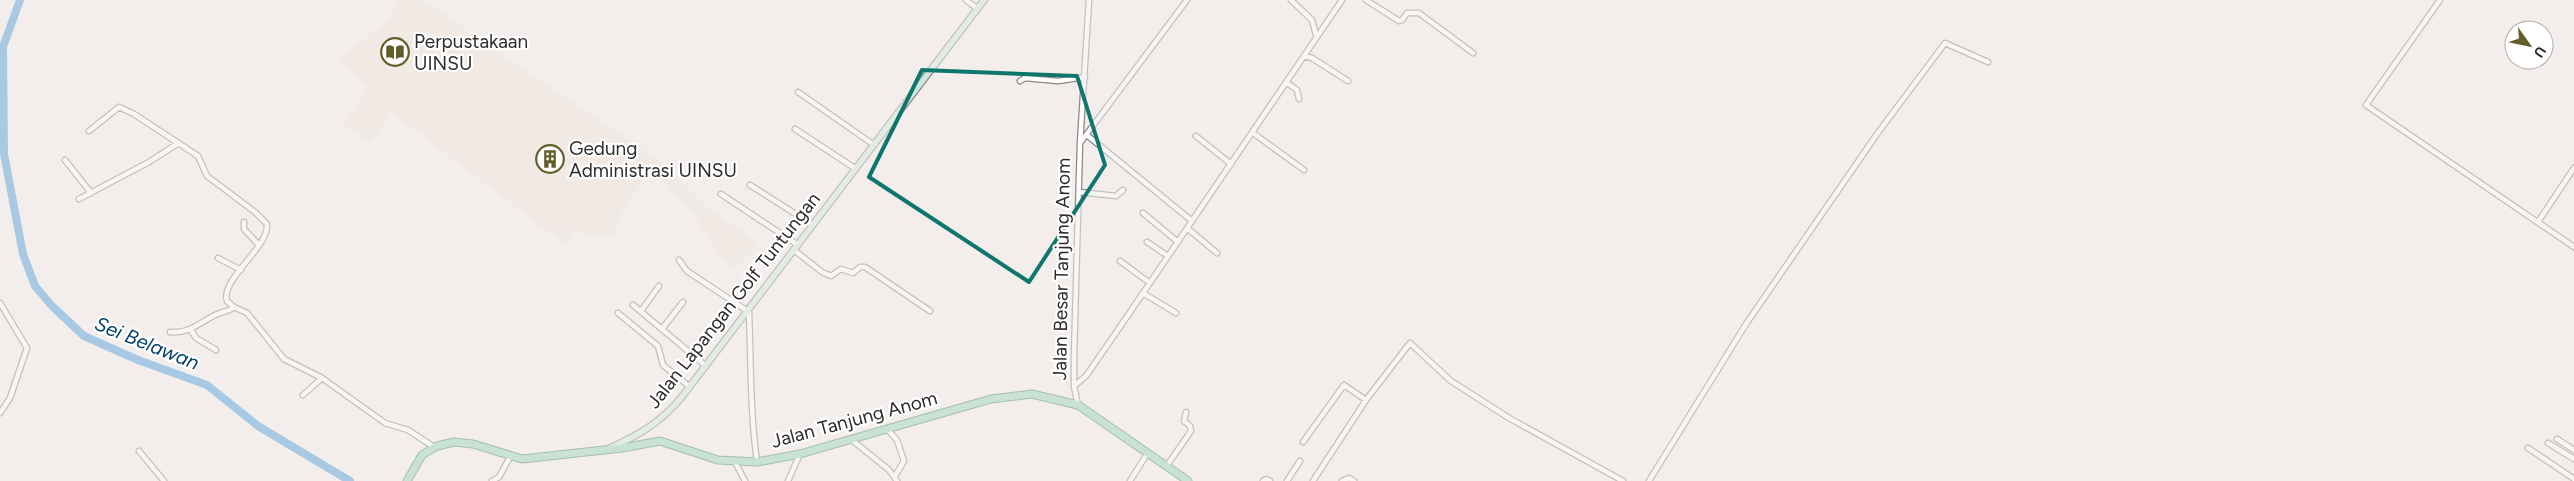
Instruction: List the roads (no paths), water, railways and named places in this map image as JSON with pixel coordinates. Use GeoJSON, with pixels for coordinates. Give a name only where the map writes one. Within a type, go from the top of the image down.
{"type":"FeatureCollection","features":[{"type":"Feature","properties":{"kind":"main road","name":"Jalan Tanjung Anom"},"geometry":{"type":"LineString","coordinates":[[609,448],[660,441],[677,445],[707,457],[735,462],[757,462],[800,454],[1010,395],[1032,394],[1078,405]]}},
{"type":"Feature","properties":{"kind":"main road","name":"Jalan Besar Tanjung Anom"},"geometry":{"type":"LineString","coordinates":[[1078,405],[1188,481]]}},
{"type":"Feature","properties":{"kind":"main road","name":"Jalan Lapangan Golf Tuntungan"},"geometry":{"type":"LineString","coordinates":[[434,447],[454,442],[468,443],[510,457],[528,459],[609,448]]}},
{"type":"Feature","properties":{"kind":"main road"},"geometry":{"type":"LineString","coordinates":[[407,481],[419,458],[434,447]]}},
{"type":"Feature","properties":{"kind":"street"},"geometry":{"type":"LineString","coordinates":[[966,0],[978,8]]}},
{"type":"Feature","properties":{"kind":"street","name":"Jalan Lapangan Golf Tuntungan"},"geometry":{"type":"LineString","coordinates":[[609,448],[639,435],[661,420],[690,387],[749,312],[796,247],[984,0]]}},
{"type":"Feature","properties":{"kind":"street","name":"Jalan Besar Tanjung Anom"},"geometry":{"type":"LineString","coordinates":[[1078,405],[1074,386],[1080,144],[1089,0]]}},
{"type":"Feature","properties":{"kind":"street"},"geometry":{"type":"LineString","coordinates":[[1080,144],[1088,136],[1187,0]]}},
{"type":"Feature","properties":{"kind":"street"},"geometry":{"type":"LineString","coordinates":[[1291,0],[1312,20],[1316,29],[1316,36]]}},
{"type":"Feature","properties":{"kind":"street"},"geometry":{"type":"LineString","coordinates":[[1074,386],[1086,376],[1342,0]]}},
{"type":"Feature","properties":{"kind":"street"},"geometry":{"type":"LineString","coordinates":[[1366,0],[1399,21],[1407,13],[1419,13],[1473,53]]}},
{"type":"Feature","properties":{"kind":"street"},"geometry":{"type":"LineString","coordinates":[[2440,0],[2366,105],[2574,247]]}},
{"type":"Feature","properties":{"kind":"street"},"geometry":{"type":"LineString","coordinates":[[1649,481],[1751,316],[1877,134],[1944,43],[1988,62]]}},
{"type":"Feature","properties":{"kind":"street"},"geometry":{"type":"LineString","coordinates":[[1304,56],[1312,58],[1348,81]]}},
{"type":"Feature","properties":{"kind":"street"},"geometry":{"type":"LineString","coordinates":[[1020,81],[1025,78],[1058,81],[1085,77]]}},
{"type":"Feature","properties":{"kind":"street"},"geometry":{"type":"LineString","coordinates":[[1286,82],[1297,90],[1299,100]]}},
{"type":"Feature","properties":{"kind":"street"},"geometry":{"type":"LineString","coordinates":[[798,92],[874,145]]}},
{"type":"Feature","properties":{"kind":"street"},"geometry":{"type":"LineString","coordinates":[[89,131],[119,108],[134,114],[198,156],[207,176],[214,184],[263,219],[267,227],[226,292],[228,301],[234,307],[247,313],[282,357],[322,378],[385,423],[408,430],[434,447]]}},
{"type":"Feature","properties":{"kind":"street"},"geometry":{"type":"LineString","coordinates":[[795,129],[856,169]]}},
{"type":"Feature","properties":{"kind":"street"},"geometry":{"type":"LineString","coordinates":[[1253,133],[1304,170]]}},
{"type":"Feature","properties":{"kind":"street"},"geometry":{"type":"LineString","coordinates":[[1088,136],[1192,221]]}},
{"type":"Feature","properties":{"kind":"street"},"geometry":{"type":"LineString","coordinates":[[1196,136],[1231,164]]}},
{"type":"Feature","properties":{"kind":"street"},"geometry":{"type":"LineString","coordinates":[[79,199],[149,162],[177,144]]}},
{"type":"Feature","properties":{"kind":"street"},"geometry":{"type":"LineString","coordinates":[[65,160],[91,193]]}},
{"type":"Feature","properties":{"kind":"street"},"geometry":{"type":"LineString","coordinates":[[2538,222],[2574,168]]}},
{"type":"Feature","properties":{"kind":"street"},"geometry":{"type":"LineString","coordinates":[[750,185],[813,226]]}},
{"type":"Feature","properties":{"kind":"street"},"geometry":{"type":"LineString","coordinates":[[1079,192],[1116,196],[1122,190]]}},
{"type":"Feature","properties":{"kind":"street"},"geometry":{"type":"LineString","coordinates":[[721,194],[796,247],[822,272],[830,276],[841,268],[853,272],[860,267],[865,267],[930,311]]}},
{"type":"Feature","properties":{"kind":"street"},"geometry":{"type":"LineString","coordinates":[[1143,214],[1178,242]]}},
{"type":"Feature","properties":{"kind":"street"},"geometry":{"type":"LineString","coordinates":[[244,222],[244,229],[258,244]]}},
{"type":"Feature","properties":{"kind":"street"},"geometry":{"type":"LineString","coordinates":[[1187,228],[1217,253]]}},
{"type":"Feature","properties":{"kind":"street"},"geometry":{"type":"LineString","coordinates":[[1147,242],[1168,256]]}},
{"type":"Feature","properties":{"kind":"street"},"geometry":{"type":"LineString","coordinates":[[218,258],[241,270]]}},
{"type":"Feature","properties":{"kind":"street"},"geometry":{"type":"LineString","coordinates":[[679,260],[687,271],[749,312],[753,386],[752,417],[757,462]]}},
{"type":"Feature","properties":{"kind":"street"},"geometry":{"type":"LineString","coordinates":[[1120,261],[1150,283]]}},
{"type":"Feature","properties":{"kind":"street"},"geometry":{"type":"LineString","coordinates":[[641,311],[659,286]]}},
{"type":"Feature","properties":{"kind":"street"},"geometry":{"type":"LineString","coordinates":[[1143,293],[1176,313]]}},
{"type":"Feature","properties":{"kind":"street"},"geometry":{"type":"LineString","coordinates":[[662,329],[683,302]]}},
{"type":"Feature","properties":{"kind":"street"},"geometry":{"type":"LineString","coordinates":[[0,303],[27,348],[10,398],[0,413]]}},
{"type":"Feature","properties":{"kind":"street"},"geometry":{"type":"LineString","coordinates":[[633,305],[706,366]]}},
{"type":"Feature","properties":{"kind":"street"},"geometry":{"type":"LineString","coordinates":[[170,332],[190,330],[234,307]]}},
{"type":"Feature","properties":{"kind":"street"},"geometry":{"type":"LineString","coordinates":[[618,314],[658,346],[662,365],[690,387]]}},
{"type":"Feature","properties":{"kind":"street"},"geometry":{"type":"LineString","coordinates":[[190,330],[196,338],[216,350]]}},
{"type":"Feature","properties":{"kind":"street"},"geometry":{"type":"LineString","coordinates":[[1313,481],[1366,400],[1410,343],[1451,381],[1509,418],[1623,481]]}},
{"type":"Feature","properties":{"kind":"street"},"geometry":{"type":"LineString","coordinates":[[303,395],[322,378]]}},
{"type":"Feature","properties":{"kind":"street"},"geometry":{"type":"LineString","coordinates":[[1303,442],[1344,385],[1366,400]]}},
{"type":"Feature","properties":{"kind":"street"},"geometry":{"type":"LineString","coordinates":[[1166,467],[1191,431],[1190,426],[1184,421],[1186,412]]}},
{"type":"Feature","properties":{"kind":"street"},"geometry":{"type":"LineString","coordinates":[[852,440],[896,478],[904,461],[897,440],[887,429]]}},
{"type":"Feature","properties":{"kind":"street"},"geometry":{"type":"LineString","coordinates":[[2557,439],[2574,450]]}},
{"type":"Feature","properties":{"kind":"street"},"geometry":{"type":"LineString","coordinates":[[2548,443],[2574,459]]}},
{"type":"Feature","properties":{"kind":"street"},"geometry":{"type":"LineString","coordinates":[[2528,448],[2574,479]]}},
{"type":"Feature","properties":{"kind":"street"},"geometry":{"type":"LineString","coordinates":[[139,451],[164,481]]}},
{"type":"Feature","properties":{"kind":"street"},"geometry":{"type":"LineString","coordinates":[[788,481],[800,454]]}},
{"type":"Feature","properties":{"kind":"street"},"geometry":{"type":"LineString","coordinates":[[1130,481],[1147,454]]}},
{"type":"Feature","properties":{"kind":"street"},"geometry":{"type":"LineString","coordinates":[[492,481],[499,477],[510,457]]}},
{"type":"Feature","properties":{"kind":"street"},"geometry":{"type":"LineString","coordinates":[[1294,481],[1288,479],[1300,461]]}},
{"type":"Feature","properties":{"kind":"street"},"geometry":{"type":"LineString","coordinates":[[735,462],[745,481]]}},
{"type":"Feature","properties":{"kind":"street"},"geometry":{"type":"LineString","coordinates":[[1263,481],[1266,478],[1270,481]]}},
{"type":"Feature","properties":{"kind":"street"},"geometry":{"type":"LineString","coordinates":[[1342,481],[1349,478],[1354,481]]}},
{"type":"Feature","properties":{"kind":"waterway","name":"Sei Belawan"},"geometry":{"type":"LineString","coordinates":[[20,0],[3,47],[4,154],[23,254],[35,286],[52,306],[84,336],[138,360],[207,385],[258,426],[350,481]]}},
{"type":"Feature","properties":{"kind":"place","name":"Perpustakaan UINSU"},"geometry":{"type":"Point","coordinates":[395,52]}},
{"type":"Feature","properties":{"kind":"place","name":"Gedung Administrasi UINSU"},"geometry":{"type":"Point","coordinates":[550,159]}}]}
